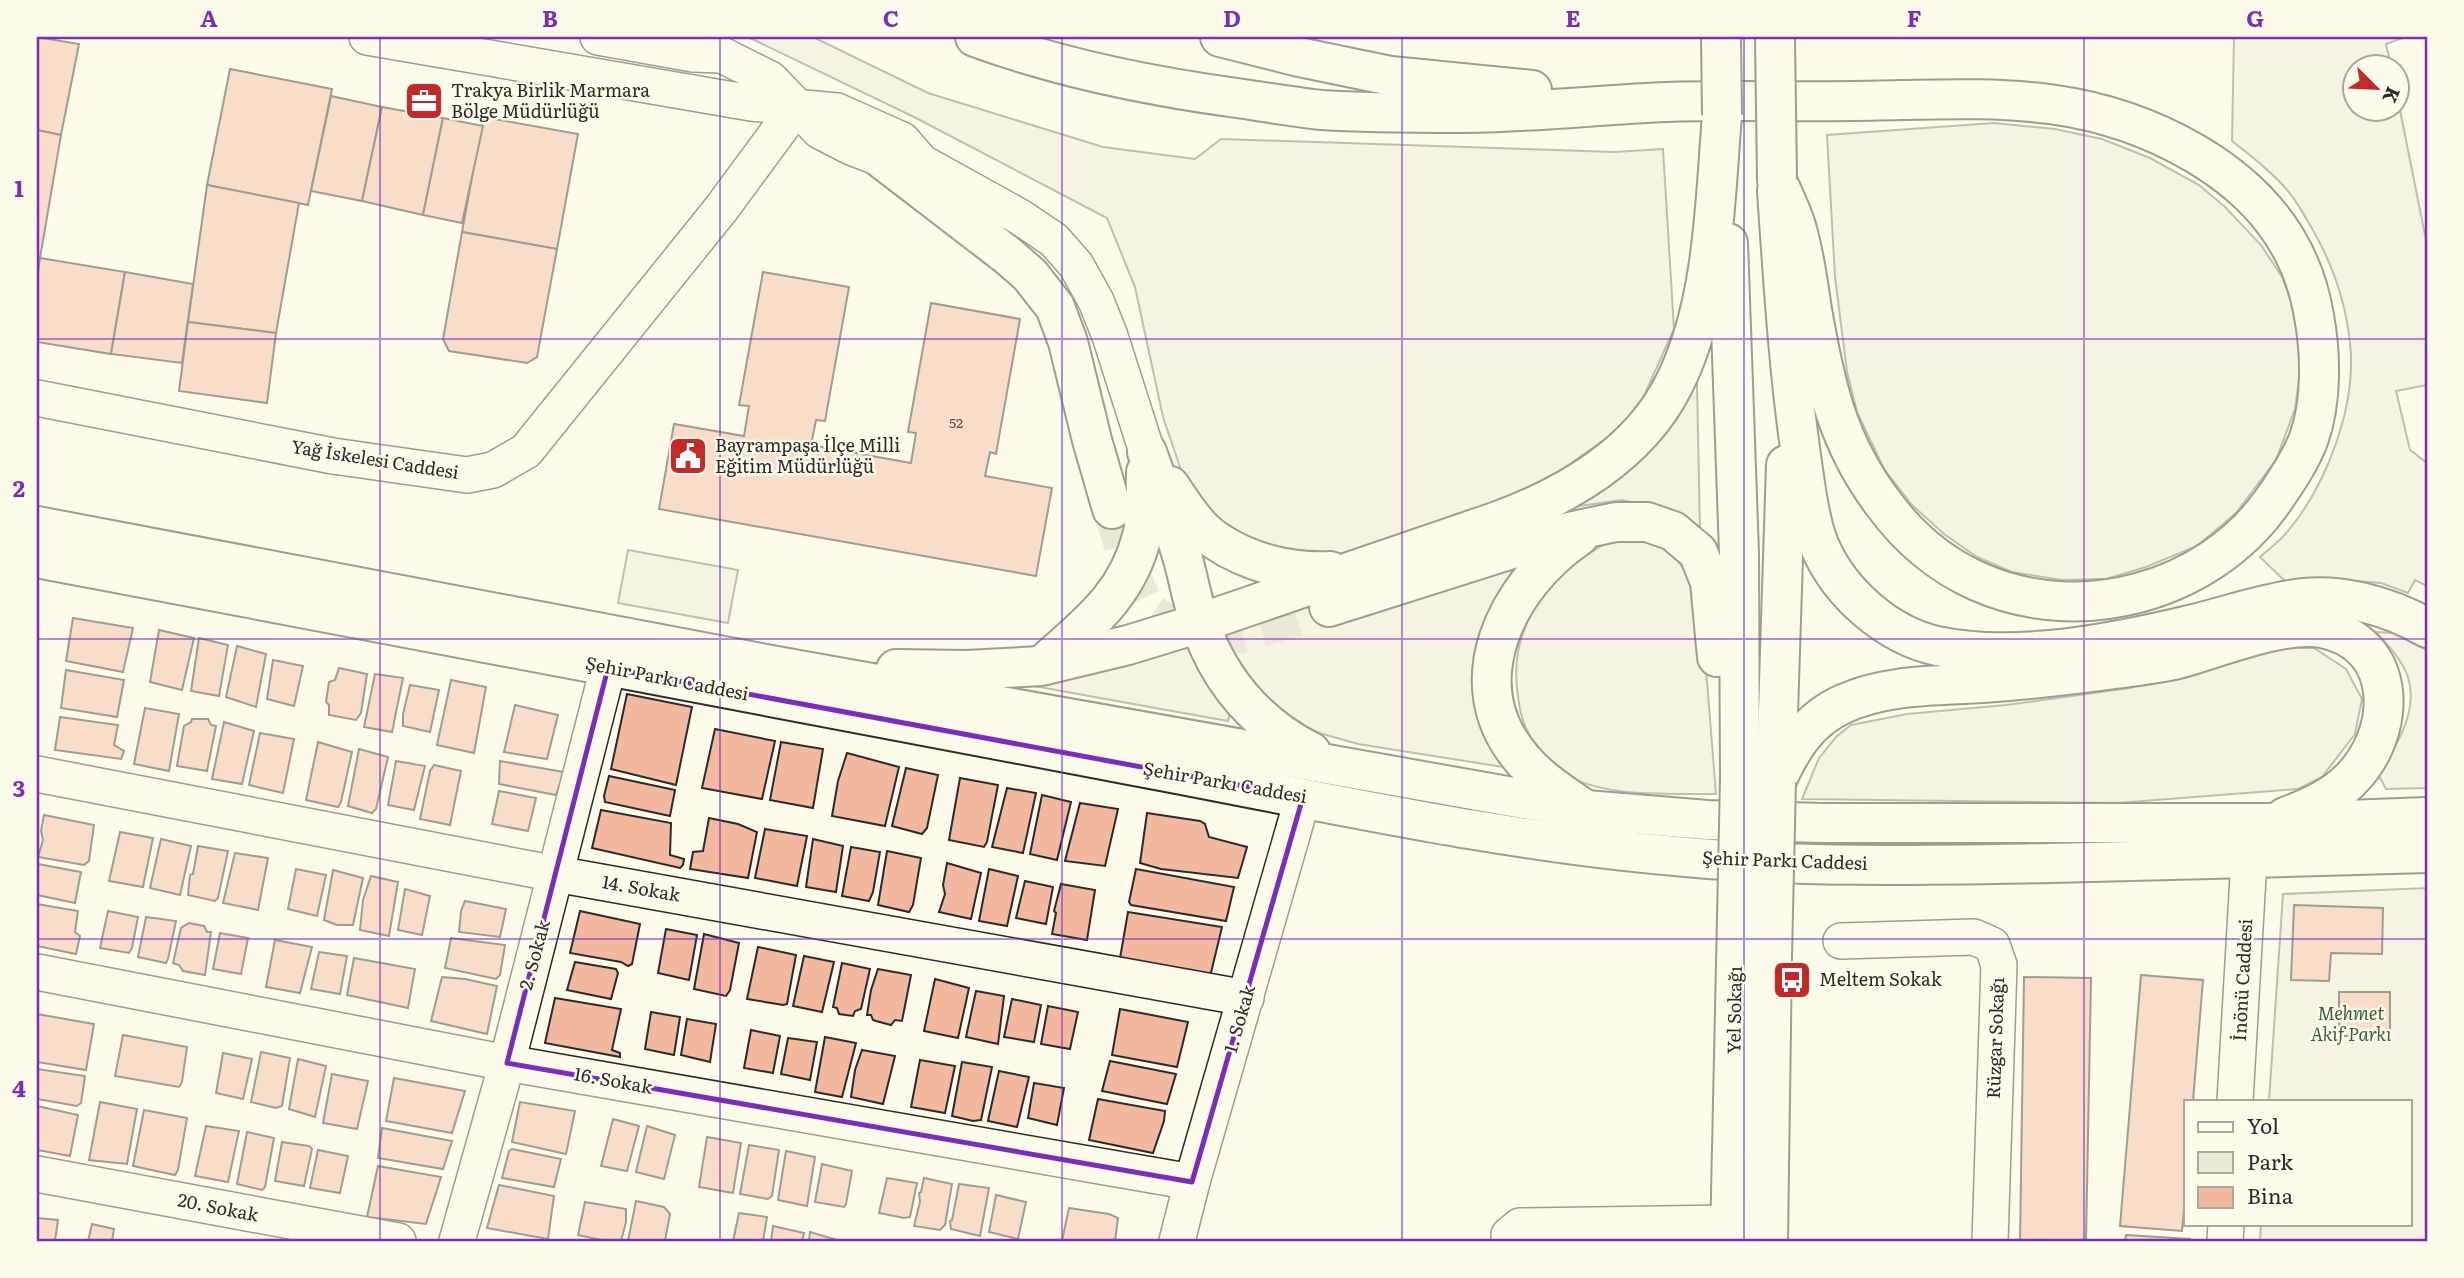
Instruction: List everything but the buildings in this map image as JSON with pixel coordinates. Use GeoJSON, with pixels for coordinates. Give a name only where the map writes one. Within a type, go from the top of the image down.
{"type":"FeatureCollection","features":[{"type":"Feature","properties":{"kind":"main road"},"geometry":{"type":"LineString","coordinates":[[975,37],[1020,54],[1105,74],[1193,92],[1321,110],[1462,113],[1674,102],[1856,102],[1969,98],[2040,102],[2080,108],[2116,118],[2187,149],[2220,168],[2261,204],[2292,246],[2309,286],[2319,340],[2318,388],[2309,438],[2286,483],[2260,519],[2226,552],[2162,586],[2129,596],[2100,601],[2059,602],[2016,595],[1975,580],[1941,561],[1898,522],[1847,447],[1829,397],[1796,226],[1777,180]]}},
{"type":"Feature","properties":{"kind":"main road"},"geometry":{"type":"LineString","coordinates":[[1220,37],[1391,76],[1674,102]]}},
{"type":"Feature","properties":{"kind":"main road"},"geometry":{"type":"LineString","coordinates":[[1721,37],[1721,115],[1738,540],[1758,781]]}},
{"type":"Feature","properties":{"kind":"main road"},"geometry":{"type":"LineString","coordinates":[[1775,37],[1777,180],[1789,372],[1805,487],[1819,545],[1839,581],[1872,614],[1900,632],[1936,646],[1995,652],[2074,647],[2132,639],[2293,599],[2337,598],[2383,608],[2427,628]]}},
{"type":"Feature","properties":{"kind":"main road"},"geometry":{"type":"LineString","coordinates":[[787,667],[967,670],[1041,666],[1128,645],[1200,623],[1533,509],[1569,489],[1608,463],[1645,429],[1672,388],[1691,345],[1706,273],[1721,115]]}},
{"type":"Feature","properties":{"kind":"main road"},"geometry":{"type":"LineString","coordinates":[[881,159],[1007,255],[1030,275],[1055,307],[1068,342],[1091,440],[1112,509]]}},
{"type":"Feature","properties":{"kind":"main road"},"geometry":{"type":"LineString","coordinates":[[1758,781],[1789,372]]}},
{"type":"Feature","properties":{"kind":"main road"},"geometry":{"type":"LineString","coordinates":[[1147,452],[1192,518],[1214,540],[1245,557],[1275,567],[1310,572],[1351,571]]}},
{"type":"Feature","properties":{"kind":"main road"},"geometry":{"type":"LineString","coordinates":[[1147,452],[1169,511],[1208,647],[1224,676],[1248,707],[1290,742],[1314,754],[1363,770]]}},
{"type":"Feature","properties":{"kind":"main road"},"geometry":{"type":"LineString","coordinates":[[1041,666],[1077,637],[1111,600],[1134,562],[1143,534],[1147,452]]}},
{"type":"Feature","properties":{"kind":"main road"},"geometry":{"type":"LineString","coordinates":[[1329,607],[1559,534],[1593,526],[1616,522],[1647,522],[1673,531],[1698,552],[1710,582],[1717,662],[1758,781]]}},
{"type":"Feature","properties":{"kind":"main road"},"geometry":{"type":"LineString","coordinates":[[1586,810],[1539,776],[1521,758],[1495,713],[1491,690],[1497,638],[1510,610],[1529,581],[1558,550],[1593,526]]}},
{"type":"Feature","properties":{"kind":"main road","name":"Şehir Parkı Caddesi"},"geometry":{"type":"LineString","coordinates":[[38,557],[787,667],[1586,810],[1707,820],[1824,823],[2269,823],[2427,817]]}},
{"type":"Feature","properties":{"kind":"main road","name":"Şehir Parkı Caddesi"},"geometry":{"type":"LineString","coordinates":[[38,557],[608,668],[1421,821],[1605,849],[1800,865],[2249,859],[2427,853]]}},
{"type":"Feature","properties":{"kind":"main road"},"geometry":{"type":"LineString","coordinates":[[1758,781],[1820,718],[1841,705],[1872,692],[2062,675],[2147,664],[2286,630],[2319,627],[2342,633],[2360,643],[2379,671],[2384,713],[2375,747],[2349,781],[2319,803],[2269,823]]}},
{"type":"Feature","properties":{"kind":"main road","name":"Yel Sokağı"},"geometry":{"type":"LineString","coordinates":[[1730,1232],[1754,959],[1758,781]]}},
{"type":"Feature","properties":{"kind":"main road","name":"Yel Sokağı"},"geometry":{"type":"LineString","coordinates":[[1754,959],[1768,1241]]}},
{"type":"Feature","properties":{"kind":"street"},"geometry":{"type":"LineString","coordinates":[[367,37],[751,103],[837,111],[902,140],[921,162],[1020,217],[1054,240],[1076,265],[1096,301],[1110,336],[1147,452]]}},
{"type":"Feature","properties":{"kind":"street"},"geometry":{"type":"LineString","coordinates":[[598,37],[694,54],[709,46],[770,79],[820,131],[881,159],[921,162]]}},
{"type":"Feature","properties":{"kind":"street","name":"Yağ İskelesi Caddesi"},"geometry":{"type":"LineString","coordinates":[[37,397],[333,456],[467,475],[493,470],[526,451],[721,209],[797,106]]}},
{"type":"Feature","properties":{"kind":"street","name":"2. Sokak"},"geometry":{"type":"LineString","coordinates":[[457,1241],[507,1063],[608,668]]}},
{"type":"Feature","properties":{"kind":"street","name":"14. Sokak"},"geometry":{"type":"LineString","coordinates":[[37,774],[556,874],[1246,998]]}},
{"type":"Feature","properties":{"kind":"street","name":"1. Sokak"},"geometry":{"type":"LineString","coordinates":[[1177,1241],[1303,797]]}},
{"type":"Feature","properties":{"kind":"street","name":"İnönü Caddesi"},"geometry":{"type":"LineString","coordinates":[[2235,1100],[2249,859]]}},
{"type":"Feature","properties":{"kind":"street","name":"Rüzgar Sokağı"},"geometry":{"type":"LineString","coordinates":[[1841,941],[1974,937],[1992,945],[1999,965],[1990,1241]]}},
{"type":"Feature","properties":{"kind":"street","name":"16. Sokak"},"geometry":{"type":"LineString","coordinates":[[37,972],[507,1063],[1192,1182]]}},
{"type":"Feature","properties":{"kind":"street","name":"20. Sokak"},"geometry":{"type":"LineString","coordinates":[[37,1174],[398,1241]]}},
{"type":"Feature","properties":{"kind":"street"},"geometry":{"type":"LineString","coordinates":[[1509,1241],[1509,1235],[1520,1226],[1730,1232]]}},
{"type":"Feature","properties":{"kind":"highlighted area"},"geometry":{"type":"Polygon","coordinates":[[[608,668],[1303,797],[1192,1182],[507,1063],[608,668]]]}},
{"type":"Feature","properties":{"kind":"green space"},"geometry":{"type":"Polygon","coordinates":[[[748,37],[813,37],[928,93],[1103,147],[1195,159],[1221,139],[1614,152],[1663,149],[1674,329],[1643,398],[1618,430],[1550,478],[1492,504],[1345,553],[1289,555],[1239,537],[1208,515],[1181,470],[1163,417],[1135,287],[1107,218],[916,118],[748,37]]]}},
{"type":"Feature","properties":{"kind":"green space"},"geometry":{"type":"Polygon","coordinates":[[[2234,37],[2405,37],[2386,44],[2388,52],[2342,52],[2342,122],[2402,122],[2427,245],[2427,385],[2396,391],[2410,450],[2427,463],[2427,586],[2415,580],[2408,593],[2381,583],[2341,580],[2286,582],[2260,557],[2285,535],[2315,491],[2327,467],[2344,417],[2349,392],[2350,343],[2338,286],[2321,245],[2305,216],[2282,184],[2232,141],[2234,37]]]}},
{"type":"Feature","properties":{"kind":"green space"},"geometry":{"type":"Polygon","coordinates":[[[1994,123],[2055,129],[2102,139],[2150,158],[2199,185],[2225,207],[2261,245],[2282,277],[2298,317],[2302,358],[2295,409],[2276,460],[2236,513],[2197,546],[2146,567],[2106,579],[2061,580],[2012,572],[1977,557],[1944,534],[1912,505],[1884,469],[1857,412],[1847,372],[1835,277],[1827,135],[1994,123]]]}},
{"type":"Feature","properties":{"kind":"green space"},"geometry":{"type":"Polygon","coordinates":[[[1697,382],[1700,532],[1663,510],[1622,500],[1579,506],[1642,447],[1697,382]]]}},
{"type":"Feature","properties":{"kind":"green space"},"geometry":{"type":"Polygon","coordinates":[[[1615,538],[1647,538],[1669,548],[1700,593],[1716,794],[1635,793],[1576,780],[1549,763],[1525,725],[1520,710],[1517,663],[1529,618],[1556,581],[1594,550],[1615,538]]]}},
{"type":"Feature","properties":{"kind":"green space"},"geometry":{"type":"Polygon","coordinates":[[[628,550],[738,570],[728,623],[618,603],[628,550]]]}},
{"type":"Feature","properties":{"kind":"green space"},"geometry":{"type":"Polygon","coordinates":[[[1514,567],[1494,606],[1474,672],[1483,730],[1503,767],[1358,744],[1316,732],[1285,717],[1248,679],[1221,630],[1320,597],[1514,567]]]}},
{"type":"Feature","properties":{"kind":"green space"},"geometry":{"type":"Polygon","coordinates":[[[2376,632],[2393,633],[2427,650],[2427,788],[2386,789],[2378,774],[2404,728],[2411,690],[2402,665],[2376,632]]]}},
{"type":"Feature","properties":{"kind":"green space"},"geometry":{"type":"Polygon","coordinates":[[[1186,644],[1230,713],[1228,721],[1017,683],[1186,644]]]}},
{"type":"Feature","properties":{"kind":"green space"},"geometry":{"type":"Polygon","coordinates":[[[2274,648],[2314,648],[2346,669],[2362,699],[2355,734],[2322,777],[2298,789],[2117,803],[1802,799],[1819,758],[1836,737],[1851,725],[1907,714],[2006,705],[2130,688],[2274,648]]]}},
{"type":"Feature","properties":{"kind":"green space","name":"Mehmet Akif Parkı"},"geometry":{"type":"Polygon","coordinates":[[[2427,888],[2427,1241],[2260,1241],[2261,1226],[2412,1226],[2412,1100],[2269,1100],[2283,894],[2427,888]]]}},
{"type":"Feature","properties":{"kind":"tunnel"},"geometry":{"type":"LineString","coordinates":[[1112,509],[1136,587],[1148,611],[1171,626],[1211,637],[1240,634],[1329,607]]}},
{"type":"Feature","properties":{"kind":"place","name":"Trakya Birlik Marmara Bölge Müdürlüğü"},"geometry":{"type":"Point","coordinates":[424,101]}},
{"type":"Feature","properties":{"kind":"place","name":"Bayrampaşa İlçe Milli Eğitim Müdürlüğü"},"geometry":{"type":"Point","coordinates":[688,456]}},
{"type":"Feature","properties":{"kind":"place","name":"Meltem Sokak"},"geometry":{"type":"Point","coordinates":[1792,980]}}]}
